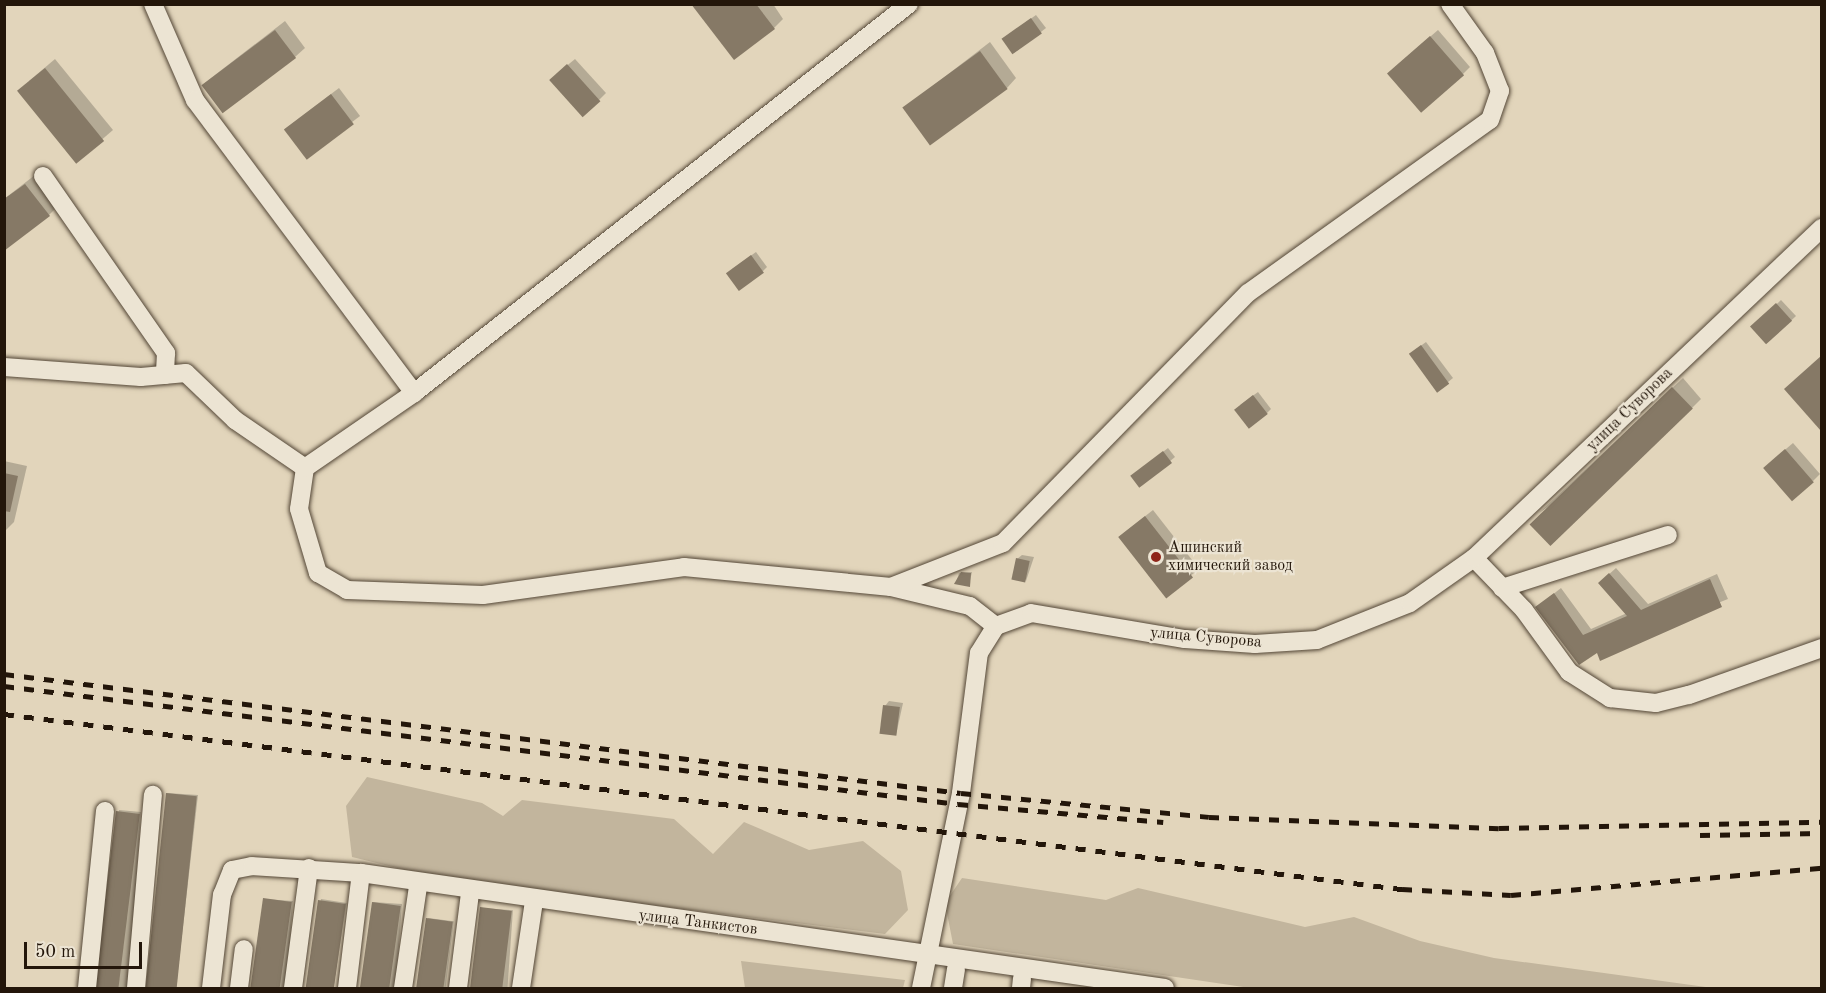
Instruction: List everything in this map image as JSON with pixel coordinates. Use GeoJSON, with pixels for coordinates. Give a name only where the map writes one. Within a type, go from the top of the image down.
{"type":"FeatureCollection","features":[{"type":"Feature","properties":{"kind":"street"},"geometry":{"type":"LineString","coordinates":[[153,4],[195,100],[414,393]]}},
{"type":"Feature","properties":{"kind":"street"},"geometry":{"type":"LineString","coordinates":[[909,4],[414,393],[305,468],[299,509],[303,537],[318,573],[347,590],[483,595],[684,567],[891,587],[970,606],[996,626],[979,653],[961,793],[925,959],[921,988]]}},
{"type":"Feature","properties":{"kind":"street"},"geometry":{"type":"LineString","coordinates":[[891,587],[1003,543],[1248,293],[1490,120],[1500,91],[1485,53],[1450,4]]}},
{"type":"Feature","properties":{"kind":"street"},"geometry":{"type":"LineString","coordinates":[[43,176],[166,353],[165,375]]}},
{"type":"Feature","properties":{"kind":"street","name":"улица Суворова"},"geometry":{"type":"LineString","coordinates":[[996,626],[1031,613],[1185,639],[1255,644],[1317,639],[1410,603],[1474,558],[1821,228]]}},
{"type":"Feature","properties":{"kind":"street"},"geometry":{"type":"LineString","coordinates":[[4,367],[165,375],[186,373],[234,420],[305,468]]}},
{"type":"Feature","properties":{"kind":"street"},"geometry":{"type":"LineString","coordinates":[[1502,588],[1668,535]]}},
{"type":"Feature","properties":{"kind":"street"},"geometry":{"type":"LineString","coordinates":[[1474,558],[1502,588],[1569,672],[1610,698],[1656,703],[1689,695],[1821,648]]}},
{"type":"Feature","properties":{"kind":"street"},"geometry":{"type":"LineString","coordinates":[[136,988],[153,795]]}},
{"type":"Feature","properties":{"kind":"street"},"geometry":{"type":"LineString","coordinates":[[87,988],[105,811]]}},
{"type":"Feature","properties":{"kind":"street"},"geometry":{"type":"LineString","coordinates":[[293,988],[309,868]]}},
{"type":"Feature","properties":{"kind":"street","name":"улица Танкистов"},"geometry":{"type":"LineString","coordinates":[[211,988],[222,895],[232,870],[309,868],[361,873],[418,886],[925,959],[1165,988]]}},
{"type":"Feature","properties":{"kind":"street"},"geometry":{"type":"LineString","coordinates":[[347,988],[361,873]]}},
{"type":"Feature","properties":{"kind":"street"},"geometry":{"type":"LineString","coordinates":[[403,988],[418,886]]}},
{"type":"Feature","properties":{"kind":"street"},"geometry":{"type":"LineString","coordinates":[[458,988],[470,893]]}},
{"type":"Feature","properties":{"kind":"street"},"geometry":{"type":"LineString","coordinates":[[521,988],[534,901]]}},
{"type":"Feature","properties":{"kind":"street"},"geometry":{"type":"LineString","coordinates":[[239,988],[244,949]]}},
{"type":"Feature","properties":{"kind":"street"},"geometry":{"type":"LineString","coordinates":[[925,959],[956,969],[1022,984],[1091,988]]}},
{"type":"Feature","properties":{"kind":"street"},"geometry":{"type":"LineString","coordinates":[[953,988],[956,969]]}},
{"type":"Feature","properties":{"kind":"shaded area"},"geometry":{"type":"Polygon","coordinates":[[[367,777],[482,803],[503,816],[522,800],[674,819],[713,854],[744,822],[809,850],[863,841],[901,871],[908,910],[885,934],[447,880],[352,857],[346,806],[367,777]]]}},
{"type":"Feature","properties":{"kind":"shaded area"},"geometry":{"type":"Polygon","coordinates":[[[962,878],[1106,900],[1138,888],[1305,927],[1354,917],[1420,941],[1494,958],[1713,988],[1250,988],[953,944],[945,903],[962,878]]]}},
{"type":"Feature","properties":{"kind":"shaded area"},"geometry":{"type":"Polygon","coordinates":[[[741,961],[905,980],[903,988],[745,988],[741,961]]]}},
{"type":"Feature","properties":{"kind":"building"},"geometry":{"type":"Polygon","coordinates":[[[691,4],[756,4],[775,29],[734,60],[691,4]]]}},
{"type":"Feature","properties":{"kind":"building"},"geometry":{"type":"Polygon","coordinates":[[[1031,18],[1042,34],[1012,54],[1002,39],[1031,18]]]}},
{"type":"Feature","properties":{"kind":"building"},"geometry":{"type":"Polygon","coordinates":[[[275,30],[296,58],[223,113],[202,85],[275,30]]]}},
{"type":"Feature","properties":{"kind":"building"},"geometry":{"type":"Polygon","coordinates":[[[1430,36],[1464,75],[1421,113],[1387,73],[1430,36]]]}},
{"type":"Feature","properties":{"kind":"building"},"geometry":{"type":"Polygon","coordinates":[[[980,51],[1008,89],[930,145],[902,107],[980,51]]]}},
{"type":"Feature","properties":{"kind":"building"},"geometry":{"type":"Polygon","coordinates":[[[567,64],[600,101],[583,117],[549,80],[567,64]]]}},
{"type":"Feature","properties":{"kind":"building"},"geometry":{"type":"Polygon","coordinates":[[[45,68],[104,141],[76,164],[17,91],[45,68]]]}},
{"type":"Feature","properties":{"kind":"building"},"geometry":{"type":"Polygon","coordinates":[[[331,94],[354,124],[307,160],[284,130],[331,94]]]}},
{"type":"Feature","properties":{"kind":"building"},"geometry":{"type":"Polygon","coordinates":[[[25,184],[50,216],[4,251],[4,199],[25,184]]]}},
{"type":"Feature","properties":{"kind":"building"},"geometry":{"type":"Polygon","coordinates":[[[751,255],[764,273],[739,291],[726,273],[751,255]]]}},
{"type":"Feature","properties":{"kind":"building"},"geometry":{"type":"Polygon","coordinates":[[[1776,303],[1792,321],[1766,344],[1750,326],[1776,303]]]}},
{"type":"Feature","properties":{"kind":"building"},"geometry":{"type":"Polygon","coordinates":[[[1421,345],[1449,384],[1437,393],[1409,354],[1421,345]]]}},
{"type":"Feature","properties":{"kind":"building"},"geometry":{"type":"Polygon","coordinates":[[[1821,356],[1821,431],[1784,389],[1821,356]]]}},
{"type":"Feature","properties":{"kind":"building"},"geometry":{"type":"Polygon","coordinates":[[[1672,387],[1693,409],[1550,546],[1530,525],[1672,387]]]}},
{"type":"Feature","properties":{"kind":"building"},"geometry":{"type":"Polygon","coordinates":[[[1253,395],[1268,414],[1249,429],[1234,410],[1253,395]]]}},
{"type":"Feature","properties":{"kind":"building"},"geometry":{"type":"Polygon","coordinates":[[[1785,449],[1814,482],[1792,501],[1763,468],[1785,449]]]}},
{"type":"Feature","properties":{"kind":"building"},"geometry":{"type":"Polygon","coordinates":[[[1163,451],[1172,463],[1139,488],[1130,476],[1163,451]]]}},
{"type":"Feature","properties":{"kind":"building"},"geometry":{"type":"Polygon","coordinates":[[[4,473],[18,476],[10,512],[4,511],[4,473]]]}},
{"type":"Feature","properties":{"kind":"building","name":"Ашинский химический завод"},"geometry":{"type":"Polygon","coordinates":[[[1145,516],[1193,577],[1166,598],[1118,537],[1145,516]]]}},
{"type":"Feature","properties":{"kind":"building"},"geometry":{"type":"Polygon","coordinates":[[[1016,558],[1030,561],[1025,582],[1011,580],[1016,558]]]}},
{"type":"Feature","properties":{"kind":"building"},"geometry":{"type":"Polygon","coordinates":[[[961,572],[971,573],[970,587],[954,584],[961,572]]]}},
{"type":"Feature","properties":{"kind":"building"},"geometry":{"type":"Polygon","coordinates":[[[1609,573],[1641,610],[1710,579],[1722,607],[1600,661],[1597,653],[1579,665],[1535,607],[1554,593],[1583,635],[1627,616],[1598,583],[1609,573]]]}},
{"type":"Feature","properties":{"kind":"building"},"geometry":{"type":"Polygon","coordinates":[[[883,705],[900,707],[896,736],[879,734],[883,705]]]}},
{"type":"Feature","properties":{"kind":"building"},"geometry":{"type":"Polygon","coordinates":[[[166,793],[197,796],[177,988],[146,988],[166,793]]]}},
{"type":"Feature","properties":{"kind":"building"},"geometry":{"type":"Polygon","coordinates":[[[116,811],[140,814],[118,988],[94,988],[116,811]]]}},
{"type":"Feature","properties":{"kind":"building"},"geometry":{"type":"Polygon","coordinates":[[[263,898],[292,902],[280,988],[250,988],[263,898]]]}},
{"type":"Feature","properties":{"kind":"building"},"geometry":{"type":"Polygon","coordinates":[[[318,900],[346,904],[334,988],[306,988],[318,900]]]}},
{"type":"Feature","properties":{"kind":"building"},"geometry":{"type":"Polygon","coordinates":[[[372,902],[401,906],[389,988],[360,988],[372,902]]]}},
{"type":"Feature","properties":{"kind":"building"},"geometry":{"type":"Polygon","coordinates":[[[480,907],[512,911],[502,988],[470,988],[480,907]]]}},
{"type":"Feature","properties":{"kind":"building"},"geometry":{"type":"Polygon","coordinates":[[[426,918],[453,922],[443,988],[416,988],[426,918]]]}},
{"type":"Feature","properties":{"kind":"railway"},"geometry":{"type":"LineString","coordinates":[[4,674],[961,793],[1209,817],[1499,828],[1822,822]]}},
{"type":"Feature","properties":{"kind":"railway"},"geometry":{"type":"LineString","coordinates":[[4,686],[958,804],[1163,822]]}},
{"type":"Feature","properties":{"kind":"railway"},"geometry":{"type":"LineString","coordinates":[[4,714],[1402,889],[1511,895],[1822,868]]}},
{"type":"Feature","properties":{"kind":"railway"},"geometry":{"type":"LineString","coordinates":[[1700,835],[1822,833]]}},
{"type":"Feature","properties":{"kind":"place","name":"Ашинский химический завод"},"geometry":{"type":"Point","coordinates":[1156,557]}}]}
